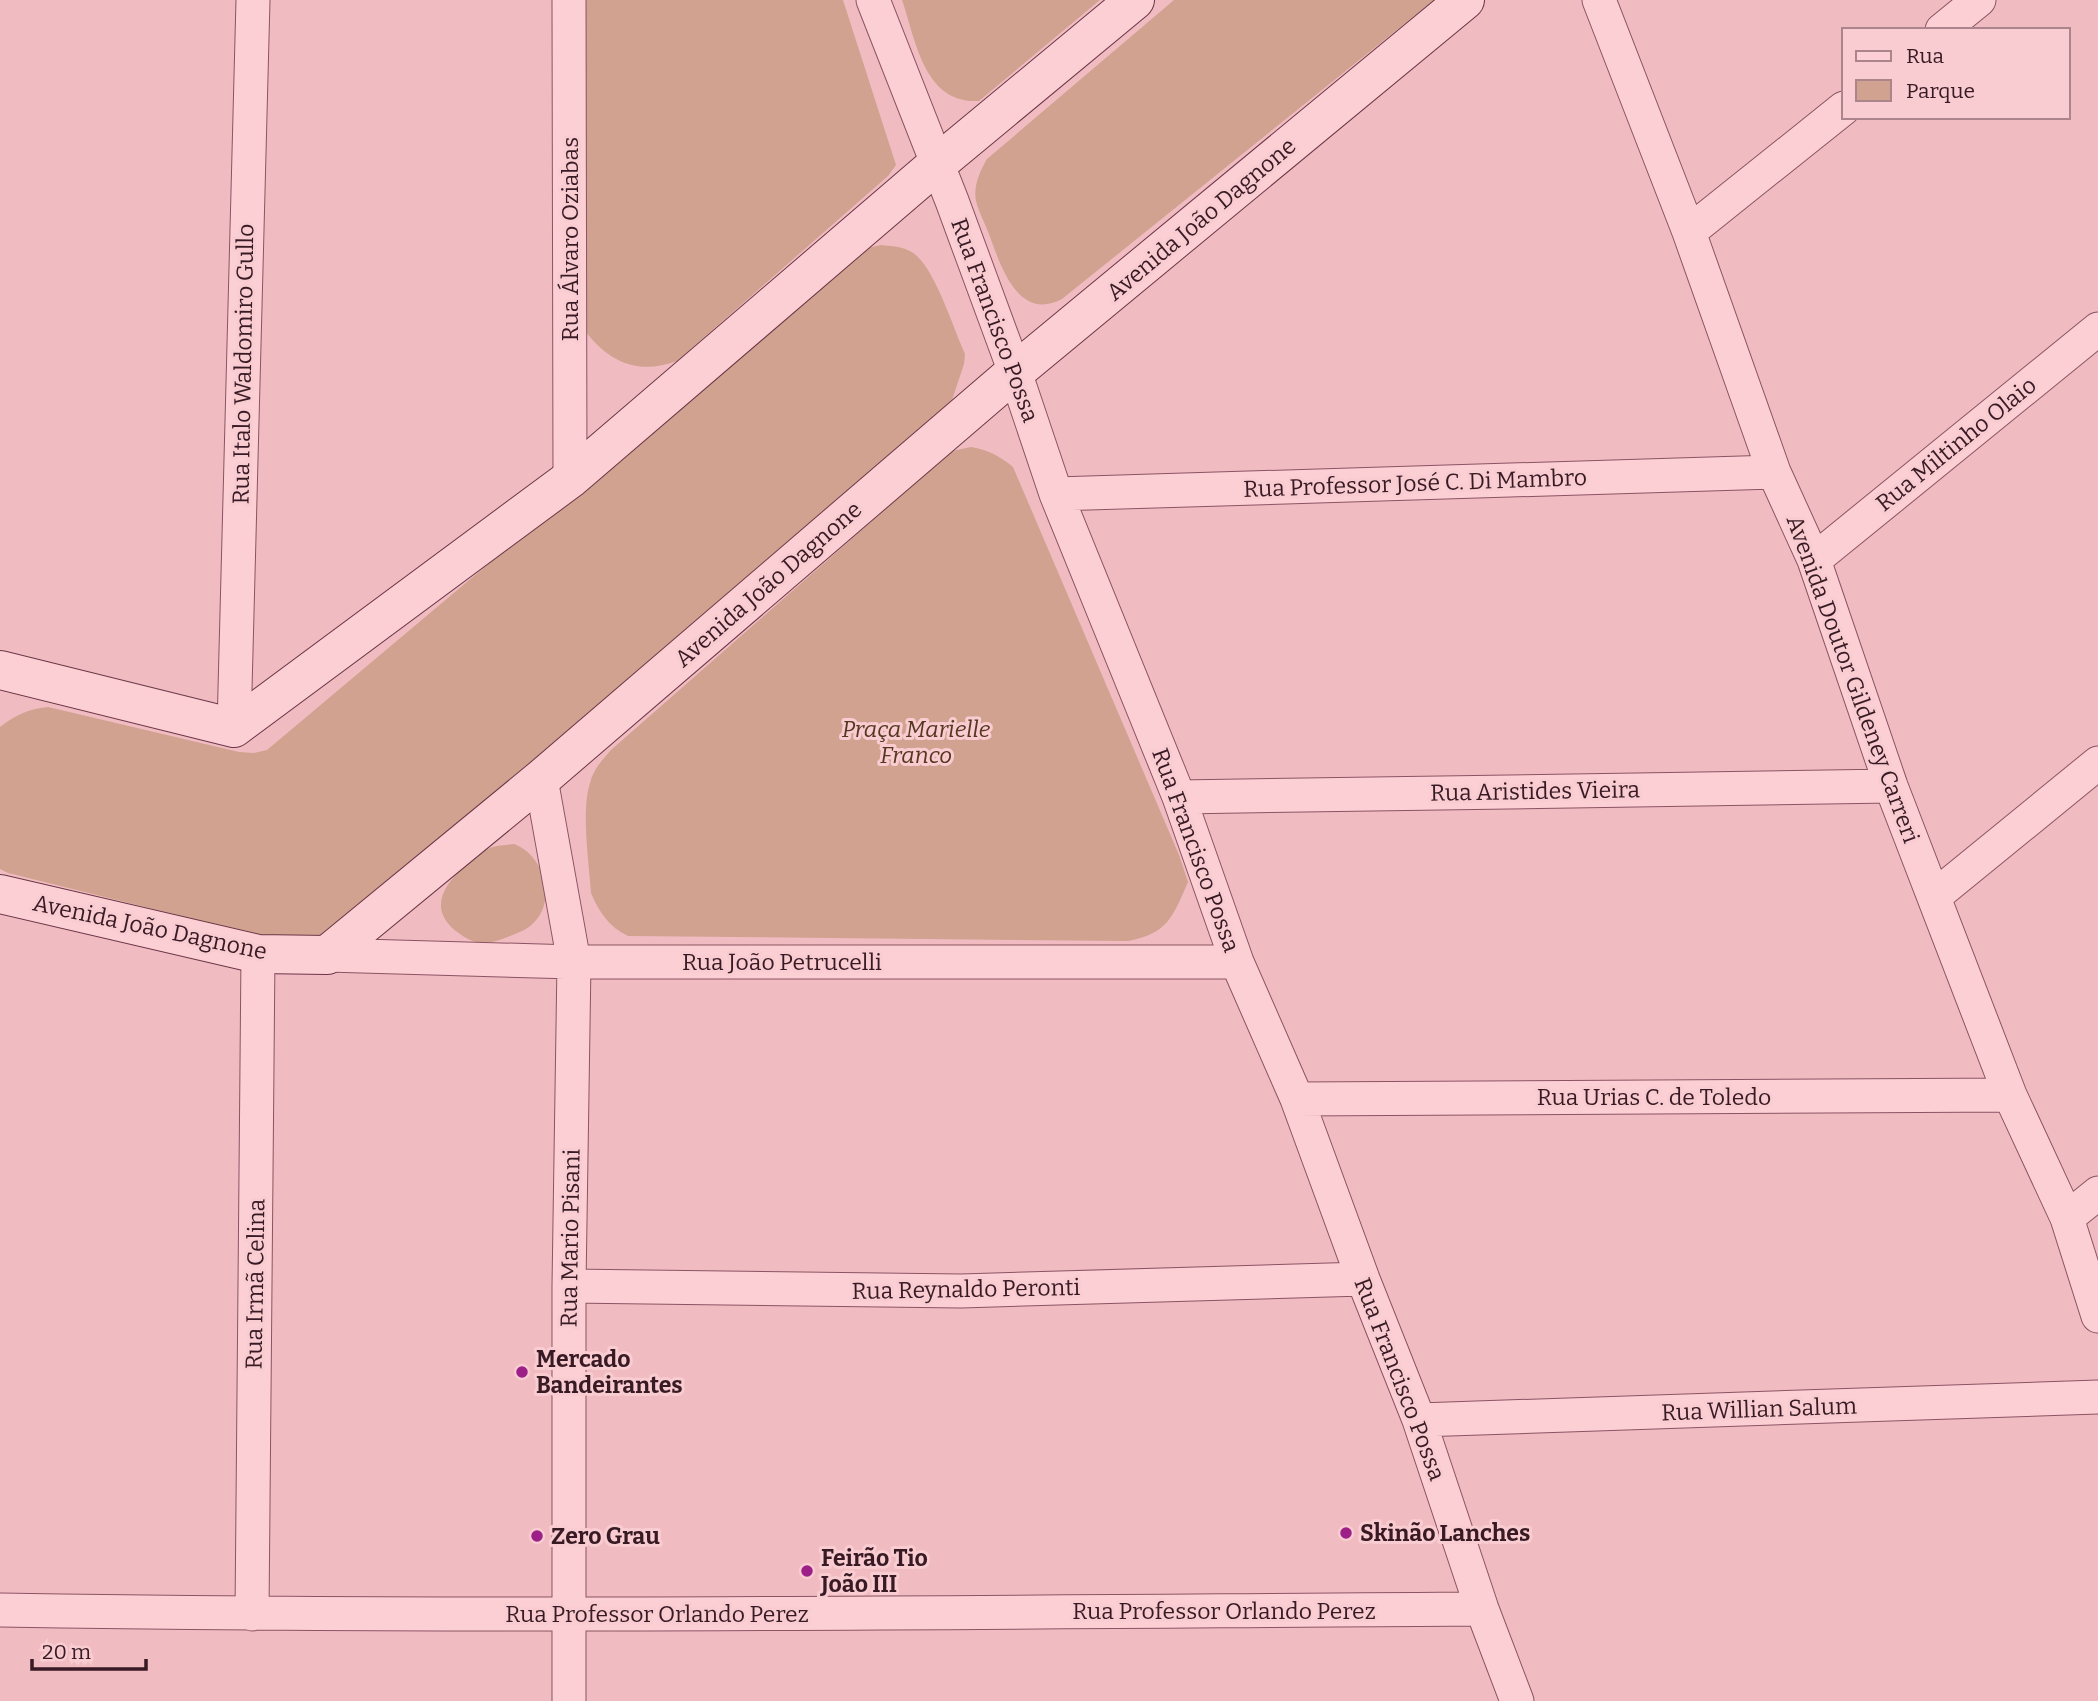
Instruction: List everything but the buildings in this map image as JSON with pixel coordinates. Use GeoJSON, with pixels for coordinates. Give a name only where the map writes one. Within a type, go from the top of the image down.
{"type":"FeatureCollection","features":[{"type":"Feature","properties":{"kind":"street","name":"Rua Italo Waldomiro Gullo"},"geometry":{"type":"LineString","coordinates":[[234,728],[253,0]]}},
{"type":"Feature","properties":{"kind":"street","name":"Rua Álvaro Oziabas"},"geometry":{"type":"LineString","coordinates":[[569,0],[570,479]]}},
{"type":"Feature","properties":{"kind":"street","name":"Rua Francisco Possa"},"geometry":{"type":"LineString","coordinates":[[873,0],[1015,372],[1056,494],[1180,797],[1237,962],[1297,1099],[1363,1279],[1419,1420],[1482,1609],[1517,1701]]}},
{"type":"Feature","properties":{"kind":"street"},"geometry":{"type":"LineString","coordinates":[[0,670],[234,728],[570,479],[936,165],[1135,0]]}},
{"type":"Feature","properties":{"kind":"street","name":"Avenida João Dagnone"},"geometry":{"type":"LineString","coordinates":[[0,894],[258,954],[327,956],[541,779],[1015,372],[1465,0]]}},
{"type":"Feature","properties":{"kind":"street","name":"Avenida Doutor Gildeney Carreri"},"geometry":{"type":"LineString","coordinates":[[1599,0],[1689,232],[1774,472],[1814,560],[1891,786],[2010,1095],[2067,1218],[2098,1316]]}},
{"type":"Feature","properties":{"kind":"street"},"geometry":{"type":"LineString","coordinates":[[1944,28],[1979,0]]}},
{"type":"Feature","properties":{"kind":"street"},"geometry":{"type":"LineString","coordinates":[[1689,232],[1842,110]]}},
{"type":"Feature","properties":{"kind":"street","name":"Rua Miltinho Olaio"},"geometry":{"type":"LineString","coordinates":[[1814,560],[2098,328]]}},
{"type":"Feature","properties":{"kind":"street","name":"Rua Professor José C. Di Mambro"},"geometry":{"type":"LineString","coordinates":[[1056,494],[1774,472]]}},
{"type":"Feature","properties":{"kind":"street"},"geometry":{"type":"LineString","coordinates":[[1935,896],[2098,763]]}},
{"type":"Feature","properties":{"kind":"street","name":"Rua Mario Pisani"},"geometry":{"type":"LineString","coordinates":[[541,779],[574,961],[569,1286],[569,1701]]}},
{"type":"Feature","properties":{"kind":"street","name":"Rua Aristides Vieira"},"geometry":{"type":"LineString","coordinates":[[1180,797],[1891,786]]}},
{"type":"Feature","properties":{"kind":"street","name":"Rua Irmã Celina"},"geometry":{"type":"LineString","coordinates":[[252,1614],[258,954]]}},
{"type":"Feature","properties":{"kind":"street","name":"Rua João Petrucelli"},"geometry":{"type":"LineString","coordinates":[[327,956],[574,961],[1237,962]]}},
{"type":"Feature","properties":{"kind":"street","name":"Rua Urias C. de Toledo"},"geometry":{"type":"LineString","coordinates":[[1297,1099],[2010,1095]]}},
{"type":"Feature","properties":{"kind":"street"},"geometry":{"type":"LineString","coordinates":[[2067,1218],[2098,1193]]}},
{"type":"Feature","properties":{"kind":"street","name":"Rua Reynaldo Peronti"},"geometry":{"type":"LineString","coordinates":[[569,1286],[961,1292],[1363,1279]]}},
{"type":"Feature","properties":{"kind":"street","name":"Rua Willian Salum"},"geometry":{"type":"LineString","coordinates":[[1419,1420],[2098,1397]]}},
{"type":"Feature","properties":{"kind":"street","name":"Rua Professor Orlando Perez"},"geometry":{"type":"LineString","coordinates":[[0,1610],[252,1614],[568,1614],[1482,1609]]}},
{"type":"Feature","properties":{"kind":"green space"},"geometry":{"type":"Polygon","coordinates":[[[582,0],[843,0],[896,165],[888,176],[677,361],[663,365],[650,367],[626,363],[605,352],[586,332],[582,0]]]}},
{"type":"Feature","properties":{"kind":"green space"},"geometry":{"type":"Polygon","coordinates":[[[902,0],[1100,0],[979,101],[960,99],[946,92],[934,81],[918,51],[902,0]]]}},
{"type":"Feature","properties":{"kind":"green space"},"geometry":{"type":"Polygon","coordinates":[[[1174,0],[1434,0],[1062,299],[1047,304],[1034,303],[1014,288],[1006,275],[979,210],[975,190],[982,169],[987,159],[1174,0]]]}},
{"type":"Feature","properties":{"kind":"green space"},"geometry":{"type":"Polygon","coordinates":[[[881,245],[900,248],[917,256],[938,289],[965,354],[952,400],[328,937],[278,940],[0,869],[0,727],[28,711],[48,707],[239,752],[267,750],[863,249],[881,245]]]}},
{"type":"Feature","properties":{"kind":"green space","name":"Praça Marielle Franco"},"geometry":{"type":"Polygon","coordinates":[[[971,447],[993,454],[1013,467],[1179,855],[1188,882],[1173,914],[1152,934],[1128,941],[628,936],[615,928],[601,913],[591,893],[586,808],[590,783],[598,765],[611,750],[952,451],[971,447]]]}},
{"type":"Feature","properties":{"kind":"green space"},"geometry":{"type":"Polygon","coordinates":[[[514,844],[525,850],[540,869],[546,894],[544,906],[538,918],[520,932],[493,942],[471,940],[460,934],[444,916],[441,908],[445,890],[457,873],[482,852],[495,846],[514,844]]]}},
{"type":"Feature","properties":{"kind":"place","name":"Mercado Bandeirantes"},"geometry":{"type":"Point","coordinates":[522,1372]}},
{"type":"Feature","properties":{"kind":"place","name":"Skinão Lanches"},"geometry":{"type":"Point","coordinates":[1346,1533]}},
{"type":"Feature","properties":{"kind":"place","name":"Zero Grau"},"geometry":{"type":"Point","coordinates":[537,1536]}},
{"type":"Feature","properties":{"kind":"place","name":"Feirão Tio João III"},"geometry":{"type":"Point","coordinates":[807,1571]}}]}
